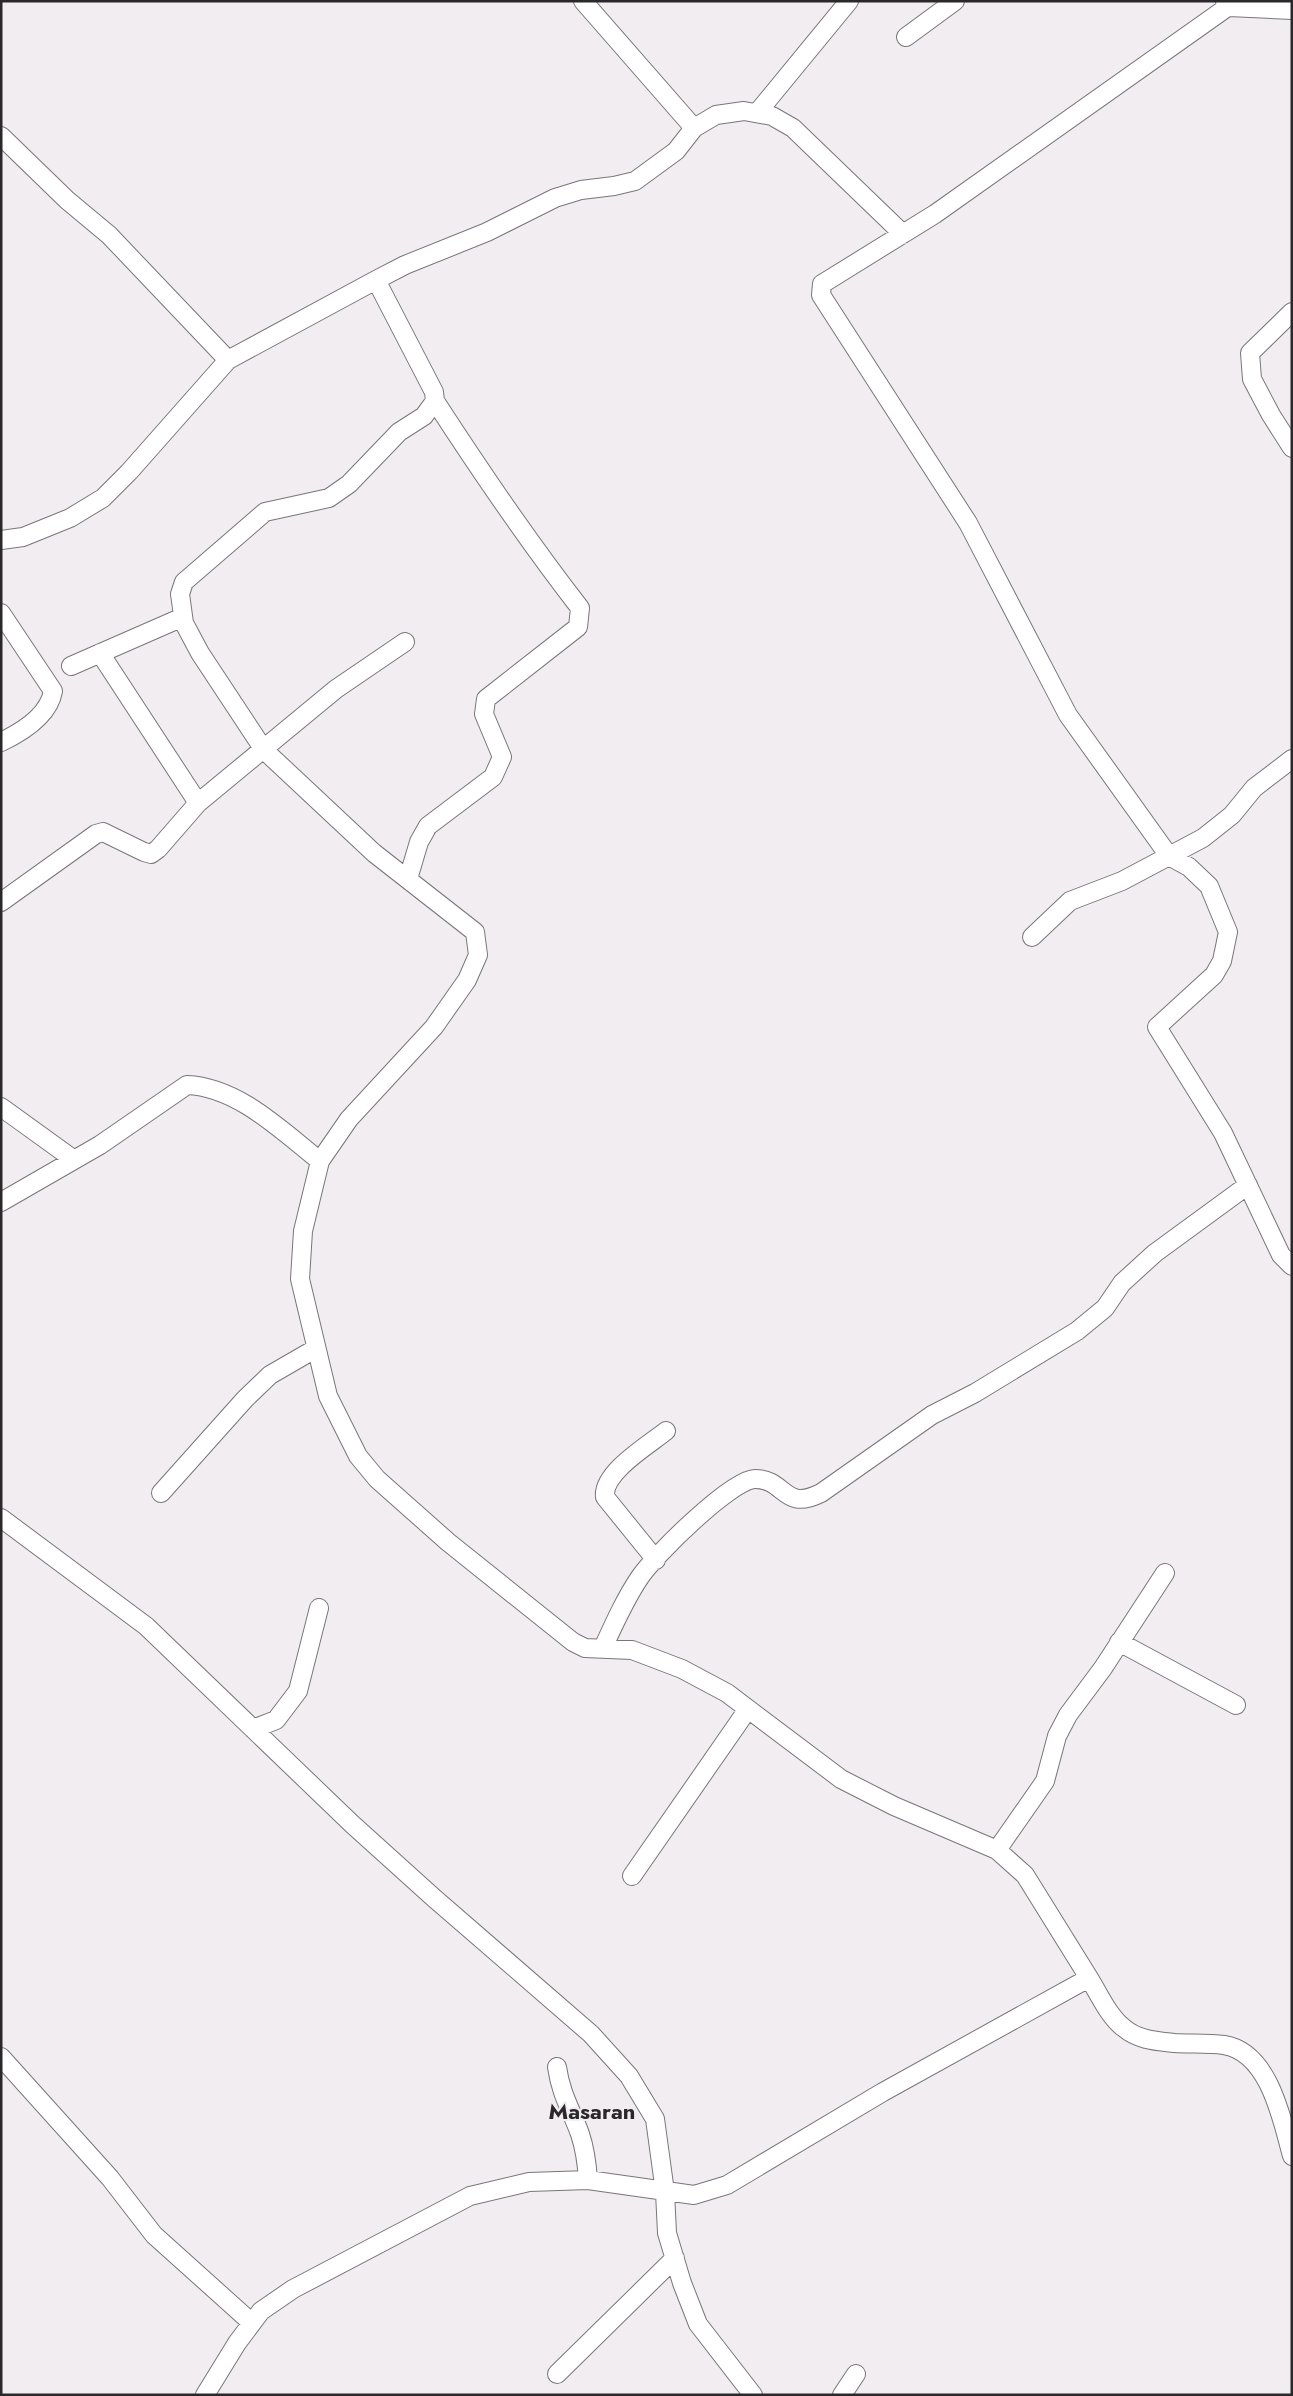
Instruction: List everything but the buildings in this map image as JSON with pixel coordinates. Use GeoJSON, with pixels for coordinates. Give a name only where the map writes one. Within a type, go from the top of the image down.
{"type":"FeatureCollection","features":[{"type":"Feature","properties":{"kind":"street"},"geometry":{"type":"LineString","coordinates":[[583,1],[694,128]]}},
{"type":"Feature","properties":{"kind":"street"},"geometry":{"type":"LineString","coordinates":[[757,113],[849,1]]}},
{"type":"Feature","properties":{"kind":"street"},"geometry":{"type":"LineString","coordinates":[[906,37],[955,1]]}},
{"type":"Feature","properties":{"kind":"street"},"geometry":{"type":"LineString","coordinates":[[1292,10],[1230,3],[903,234],[822,284],[821,295],[968,523],[1068,715],[1169,856],[1189,867],[1210,886],[1228,932],[1222,961],[1214,974],[1157,1027],[1223,1133],[1281,1255],[1292,1266]]}},
{"type":"Feature","properties":{"kind":"street"},"geometry":{"type":"LineString","coordinates":[[1,540],[23,537],[70,518],[103,498],[129,472],[228,360],[406,265],[487,232],[555,198],[581,190],[614,186],[635,180],[676,151],[694,128],[716,115],[744,111],[757,113],[772,116],[793,128],[903,234]]}},
{"type":"Feature","properties":{"kind":"street"},"geometry":{"type":"LineString","coordinates":[[1,136],[60,194],[110,235],[228,360]]}},
{"type":"Feature","properties":{"kind":"street"},"geometry":{"type":"LineString","coordinates":[[376,280],[434,392],[435,401],[484,477],[540,556],[580,608],[578,627],[486,699],[484,714],[502,757],[493,777],[428,826],[419,842],[408,879]]}},
{"type":"Feature","properties":{"kind":"street"},"geometry":{"type":"LineString","coordinates":[[1292,312],[1250,353],[1252,379],[1271,415],[1292,448]]}},
{"type":"Feature","properties":{"kind":"street"},"geometry":{"type":"LineString","coordinates":[[435,401],[424,416],[399,432],[349,484],[329,498],[265,512],[184,582],[180,594],[183,617],[200,653],[264,750],[374,854],[475,932],[478,955],[467,980],[434,1027],[349,1119],[320,1161],[302,1231],[300,1279],[328,1396],[345,1433],[358,1456],[377,1479],[448,1542],[573,1642],[585,1648],[632,1650],[682,1669],[727,1693],[841,1779],[894,1806],[997,1850],[1025,1875],[1089,1978],[1123,2028],[1149,2040],[1224,2045],[1252,2058],[1261,2069],[1283,2122],[1292,2156]]}},
{"type":"Feature","properties":{"kind":"street"},"geometry":{"type":"LineString","coordinates":[[1,613],[53,691],[51,701],[43,713],[27,727],[1,742]]}},
{"type":"Feature","properties":{"kind":"street"},"geometry":{"type":"LineString","coordinates":[[71,666],[183,617]]}},
{"type":"Feature","properties":{"kind":"street"},"geometry":{"type":"LineString","coordinates":[[1,902],[96,834],[103,832],[151,854],[158,849],[198,803],[336,689],[405,642]]}},
{"type":"Feature","properties":{"kind":"street"},"geometry":{"type":"LineString","coordinates":[[100,653],[198,803]]}},
{"type":"Feature","properties":{"kind":"street"},"geometry":{"type":"LineString","coordinates":[[1032,937],[1070,901],[1122,881],[1203,838],[1225,820],[1254,788],[1292,759]]}},
{"type":"Feature","properties":{"kind":"street"},"geometry":{"type":"LineString","coordinates":[[1,1202],[100,1144],[187,1085],[204,1086],[230,1096],[264,1116],[320,1161]]}},
{"type":"Feature","properties":{"kind":"street"},"geometry":{"type":"LineString","coordinates":[[1,1107],[73,1159]]}},
{"type":"Feature","properties":{"kind":"street"},"geometry":{"type":"LineString","coordinates":[[603,1648],[641,1575],[710,1505],[739,1483],[755,1479],[769,1482],[797,1499],[806,1501],[868,1462],[932,1415],[975,1393],[1077,1331],[1105,1308],[1122,1284],[1155,1254],[1248,1185]]}},
{"type":"Feature","properties":{"kind":"street"},"geometry":{"type":"LineString","coordinates":[[161,1492],[245,1399],[270,1375],[316,1349]]}},
{"type":"Feature","properties":{"kind":"street"},"geometry":{"type":"LineString","coordinates":[[656,1560],[606,1497],[604,1490],[613,1474],[666,1431]]}},
{"type":"Feature","properties":{"kind":"street"},"geometry":{"type":"LineString","coordinates":[[1,1518],[146,1626],[434,1898],[591,2034],[629,2076],[655,2119],[665,2192],[667,2233],[698,2324],[753,2395]]}},
{"type":"Feature","properties":{"kind":"street"},"geometry":{"type":"LineString","coordinates":[[997,1850],[1045,1781],[1057,1736],[1068,1715],[1165,1573]]}},
{"type":"Feature","properties":{"kind":"street"},"geometry":{"type":"LineString","coordinates":[[253,1729],[276,1720],[298,1691],[319,1608]]}},
{"type":"Feature","properties":{"kind":"street"},"geometry":{"type":"LineString","coordinates":[[1119,1642],[1236,1705]]}},
{"type":"Feature","properties":{"kind":"street"},"geometry":{"type":"LineString","coordinates":[[632,1876],[748,1709]]}},
{"type":"Feature","properties":{"kind":"street"},"geometry":{"type":"LineString","coordinates":[[204,2395],[237,2342],[261,2311],[293,2289],[470,2196],[529,2182],[588,2180],[694,2195],[727,2185],[882,2092],[1089,1978]]}},
{"type":"Feature","properties":{"kind":"street"},"geometry":{"type":"LineString","coordinates":[[1,2057],[110,2178],[154,2235],[252,2322]]}},
{"type":"Feature","properties":{"kind":"street"},"geometry":{"type":"LineString","coordinates":[[557,2067],[563,2099],[580,2135],[586,2158],[588,2180]]}},
{"type":"Feature","properties":{"kind":"street"},"geometry":{"type":"LineString","coordinates":[[557,2374],[675,2258]]}},
{"type":"Feature","properties":{"kind":"street"},"geometry":{"type":"LineString","coordinates":[[842,2395],[856,2374]]}},
{"type":"Feature","properties":{"kind":"district","name":"Masaran"},"geometry":{"type":"Point","coordinates":[592,2111]}}]}
